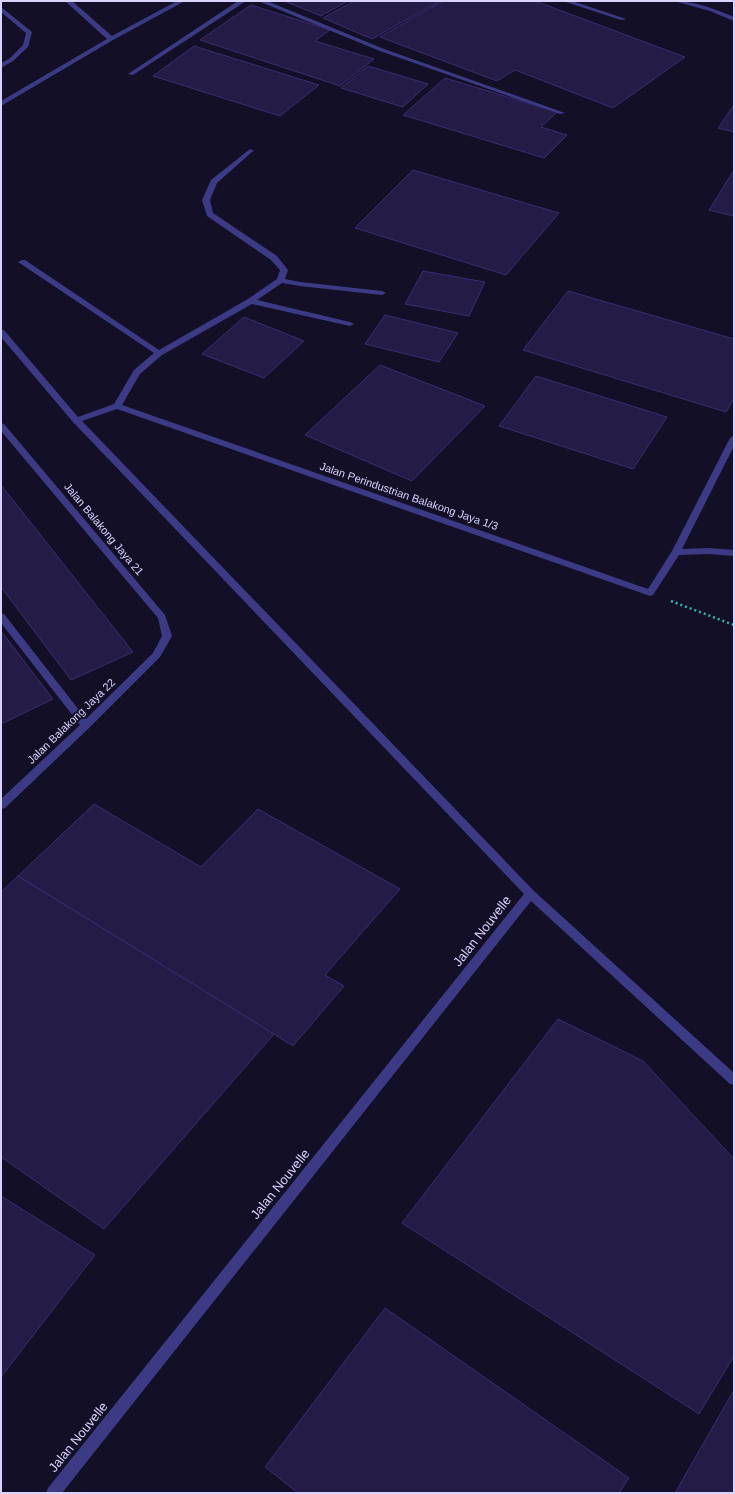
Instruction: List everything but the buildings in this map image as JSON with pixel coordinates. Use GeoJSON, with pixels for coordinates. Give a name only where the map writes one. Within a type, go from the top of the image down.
{"type":"FeatureCollection","features":[{"type":"Feature","properties":{"kind":"street"},"geometry":{"type":"LineString","coordinates":[[68,1],[111,39]]}},
{"type":"Feature","properties":{"kind":"street"},"geometry":{"type":"LineString","coordinates":[[1,104],[111,39],[182,1]]}},
{"type":"Feature","properties":{"kind":"street"},"geometry":{"type":"LineString","coordinates":[[131,74],[243,1]]}},
{"type":"Feature","properties":{"kind":"street"},"geometry":{"type":"LineString","coordinates":[[261,1],[382,50],[562,113]]}},
{"type":"Feature","properties":{"kind":"street"},"geometry":{"type":"LineString","coordinates":[[566,1],[624,19]]}},
{"type":"Feature","properties":{"kind":"street"},"geometry":{"type":"LineString","coordinates":[[677,1],[712,10],[734,19]]}},
{"type":"Feature","properties":{"kind":"street"},"geometry":{"type":"LineString","coordinates":[[1,9],[29,32],[26,46],[11,60],[1,66]]}},
{"type":"Feature","properties":{"kind":"street"},"geometry":{"type":"LineString","coordinates":[[76,420],[117,406],[136,372],[159,353],[251,301],[281,280],[284,270],[274,258],[210,214],[206,200],[214,182],[250,151]]}},
{"type":"Feature","properties":{"kind":"street"},"geometry":{"type":"LineString","coordinates":[[22,262],[159,353]]}},
{"type":"Feature","properties":{"kind":"street"},"geometry":{"type":"LineString","coordinates":[[281,280],[300,284],[382,293]]}},
{"type":"Feature","properties":{"kind":"street"},"geometry":{"type":"LineString","coordinates":[[251,301],[350,324]]}},
{"type":"Feature","properties":{"kind":"street"},"geometry":{"type":"LineString","coordinates":[[1,332],[76,420],[530,894],[734,1080]]}},
{"type":"Feature","properties":{"kind":"street","name":"Jalan Perindustrian Balakong Jaya 1/3"},"geometry":{"type":"LineString","coordinates":[[117,406],[650,593]]}},
{"type":"Feature","properties":{"kind":"street","name":"Jalan Balakong Jaya 21"},"geometry":{"type":"LineString","coordinates":[[2,429],[162,617],[167,636],[158,655]]}},
{"type":"Feature","properties":{"kind":"street"},"geometry":{"type":"LineString","coordinates":[[650,593],[676,552],[734,438]]}},
{"type":"Feature","properties":{"kind":"street"},"geometry":{"type":"LineString","coordinates":[[676,552],[709,551],[734,553]]}},
{"type":"Feature","properties":{"kind":"street"},"geometry":{"type":"LineString","coordinates":[[1,616],[86,725]]}},
{"type":"Feature","properties":{"kind":"street","name":"Jalan Balakong Jaya 22"},"geometry":{"type":"LineString","coordinates":[[1,805],[158,655]]}},
{"type":"Feature","properties":{"kind":"street","name":"Jalan Nouvelle"},"geometry":{"type":"LineString","coordinates":[[53,1493],[530,894]]}},
{"type":"Feature","properties":{"kind":"path"},"geometry":{"type":"LineString","coordinates":[[650,593],[734,625]]}}]}
